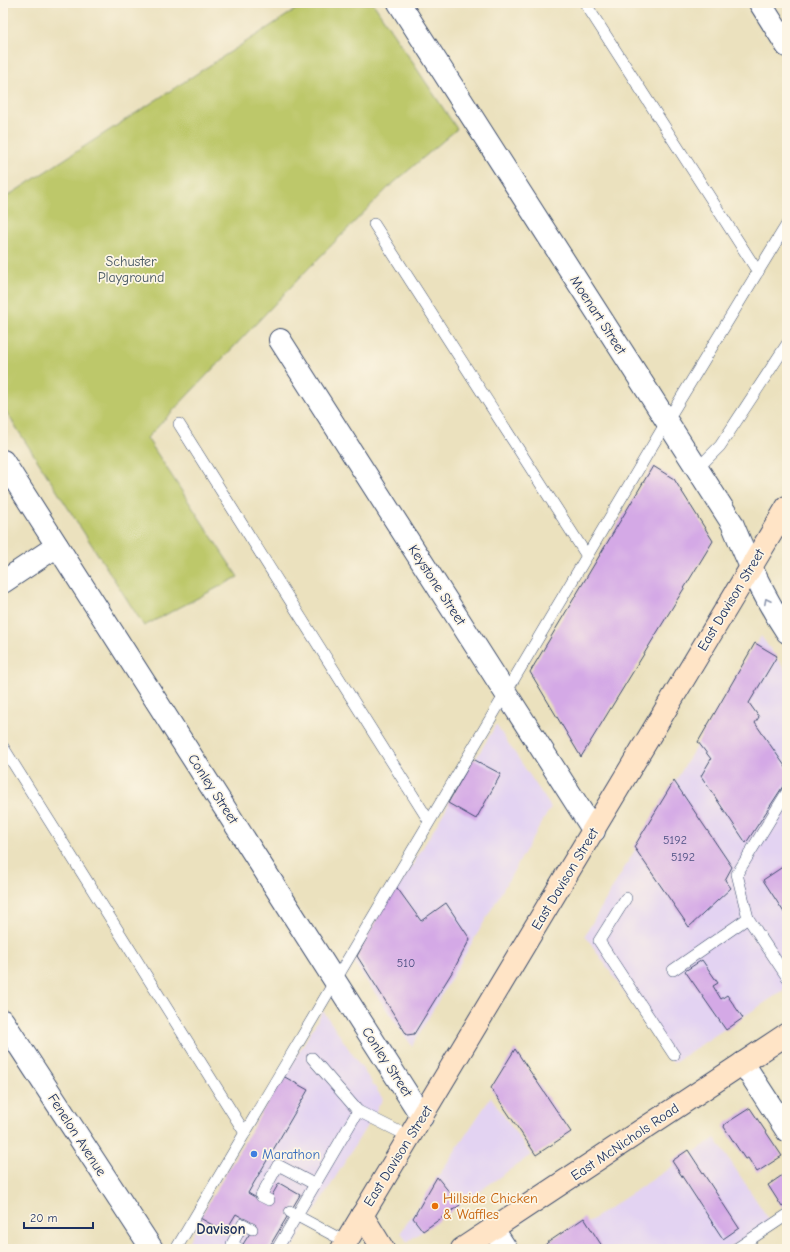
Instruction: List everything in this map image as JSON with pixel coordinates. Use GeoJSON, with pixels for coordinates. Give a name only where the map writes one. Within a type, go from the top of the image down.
{"type":"FeatureCollection","features":[{"type":"Feature","properties":{"kind":"main road","name":"East Davison Street"},"geometry":{"type":"LineString","coordinates":[[344,1246],[787,507]]}},
{"type":"Feature","properties":{"kind":"main road","name":"East McNichols Road"},"geometry":{"type":"LineString","coordinates":[[462,1249],[787,1034]]}},
{"type":"Feature","properties":{"kind":"main road"},"geometry":{"type":"LineString","coordinates":[[362,1215],[383,1249]]}},
{"type":"Feature","properties":{"kind":"street","name":"Moenart Street"},"geometry":{"type":"LineString","coordinates":[[399,3],[732,523],[751,568],[771,608],[787,632]]}},
{"type":"Feature","properties":{"kind":"street"},"geometry":{"type":"LineString","coordinates":[[760,3],[787,46]]}},
{"type":"Feature","properties":{"kind":"street","name":"Keystone Street"},"geometry":{"type":"LineString","coordinates":[[280,340],[594,831]]}},
{"type":"Feature","properties":{"kind":"street","name":"Conley Street"},"geometry":{"type":"LineString","coordinates":[[3,461],[422,1118]]}},
{"type":"Feature","properties":{"kind":"street"},"geometry":{"type":"LineString","coordinates":[[3,582],[57,546]]}},
{"type":"Feature","properties":{"kind":"street","name":"Fenelon Avenue"},"geometry":{"type":"LineString","coordinates":[[3,1021],[152,1249]]}},
{"type":"Feature","properties":{"kind":"street"},"geometry":{"type":"LineString","coordinates":[[743,1063],[787,1132]]}},
{"type":"Feature","properties":{"kind":"street"},"geometry":{"type":"LineString","coordinates":[[493,1229],[506,1249]]}},
{"type":"Feature","properties":{"kind":"lane"},"geometry":{"type":"LineString","coordinates":[[585,3],[758,272]]}},
{"type":"Feature","properties":{"kind":"lane"},"geometry":{"type":"LineString","coordinates":[[374,224],[587,556]]}},
{"type":"Feature","properties":{"kind":"lane"},"geometry":{"type":"LineString","coordinates":[[176,1249],[666,421],[787,224]]}},
{"type":"Feature","properties":{"kind":"lane"},"geometry":{"type":"LineString","coordinates":[[697,469],[720,446],[787,344]]}},
{"type":"Feature","properties":{"kind":"lane"},"geometry":{"type":"LineString","coordinates":[[179,424],[429,821]]}},
{"type":"Feature","properties":{"kind":"lane"},"geometry":{"type":"LineString","coordinates":[[3,747],[245,1133]]}},
{"type":"Feature","properties":{"kind":"lane"},"geometry":{"type":"LineString","coordinates":[[787,792],[736,874],[748,918],[787,977]]}},
{"type":"Feature","properties":{"kind":"lane"},"geometry":{"type":"LineString","coordinates":[[626,898],[599,941],[674,1054]]}},
{"type":"Feature","properties":{"kind":"lane"},"geometry":{"type":"LineString","coordinates":[[673,970],[748,918]]}},
{"type":"Feature","properties":{"kind":"lane"},"geometry":{"type":"LineString","coordinates":[[312,1058],[358,1111],[410,1137]]}},
{"type":"Feature","properties":{"kind":"lane"},"geometry":{"type":"LineString","coordinates":[[276,1245],[293,1213],[314,1184],[358,1111]]}},
{"type":"Feature","properties":{"kind":"lane"},"geometry":{"type":"LineString","coordinates":[[263,1198],[278,1165],[314,1184]]}},
{"type":"Feature","properties":{"kind":"lane"},"geometry":{"type":"LineString","coordinates":[[293,1213],[344,1246]]}},
{"type":"Feature","properties":{"kind":"lane"},"geometry":{"type":"LineString","coordinates":[[736,1249],[787,1215]]}},
{"type":"Feature","properties":{"kind":"lane"},"geometry":{"type":"LineString","coordinates":[[233,1247],[247,1224]]}},
{"type":"Feature","properties":{"kind":"shaded area"},"geometry":{"type":"Polygon","coordinates":[[[761,636],[787,673],[787,988],[673,1063],[585,935],[761,636]]]}},
{"type":"Feature","properties":{"kind":"shaded area"},"geometry":{"type":"Polygon","coordinates":[[[496,725],[551,807],[412,1046],[354,963],[496,725]]]}},
{"type":"Feature","properties":{"kind":"shaded area"},"geometry":{"type":"Polygon","coordinates":[[[323,1011],[383,1099],[292,1249],[184,1249],[323,1011]]]}},
{"type":"Feature","properties":{"kind":"shaded area"},"geometry":{"type":"Polygon","coordinates":[[[491,1097],[531,1155],[407,1242],[401,1232],[491,1097]]]}},
{"type":"Feature","properties":{"kind":"shaded area"},"geometry":{"type":"Polygon","coordinates":[[[715,1138],[770,1221],[727,1249],[548,1249],[715,1138]]]}},
{"type":"Feature","properties":{"kind":"green space","name":"Schuster Playground"},"geometry":{"type":"Polygon","coordinates":[[[306,3],[373,3],[457,129],[389,187],[307,270],[147,438],[238,577],[144,626],[3,407],[3,199],[306,3]]]}},
{"type":"Feature","properties":{"kind":"building"},"geometry":{"type":"Polygon","coordinates":[[[653,466],[674,479],[713,541],[581,757],[530,672],[653,466]]]}},
{"type":"Feature","properties":{"kind":"building"},"geometry":{"type":"Polygon","coordinates":[[[755,643],[777,656],[749,703],[759,717],[755,723],[787,769],[787,780],[746,843],[701,776],[711,759],[698,742],[755,643]]]}},
{"type":"Feature","properties":{"kind":"building"},"geometry":{"type":"Polygon","coordinates":[[[473,759],[501,774],[476,819],[448,803],[473,759]]]}},
{"type":"Feature","properties":{"kind":"building"},"geometry":{"type":"Polygon","coordinates":[[[674,781],[732,867],[725,880],[731,888],[689,927],[634,847],[674,781]]]}},
{"type":"Feature","properties":{"kind":"building"},"geometry":{"type":"Polygon","coordinates":[[[787,864],[787,917],[763,880],[787,864]]]}},
{"type":"Feature","properties":{"kind":"building"},"geometry":{"type":"Polygon","coordinates":[[[395,885],[421,921],[446,903],[470,939],[454,969],[414,1034],[407,1035],[357,956],[395,885]]]}},
{"type":"Feature","properties":{"kind":"building"},"geometry":{"type":"Polygon","coordinates":[[[702,960],[718,983],[713,986],[721,999],[727,995],[743,1018],[726,1030],[685,971],[702,960]]]}},
{"type":"Feature","properties":{"kind":"building"},"geometry":{"type":"Polygon","coordinates":[[[515,1049],[571,1132],[536,1155],[491,1088],[515,1049]]]}},
{"type":"Feature","properties":{"kind":"building","name":"Marathon"},"geometry":{"type":"Polygon","coordinates":[[[283,1076],[308,1090],[248,1193],[267,1204],[279,1183],[300,1195],[268,1249],[240,1249],[255,1225],[236,1214],[225,1232],[200,1218],[283,1076]]]}},
{"type":"Feature","properties":{"kind":"building"},"geometry":{"type":"Polygon","coordinates":[[[750,1108],[782,1156],[757,1172],[748,1158],[745,1159],[724,1127],[725,1124],[750,1108]]]}},
{"type":"Feature","properties":{"kind":"building"},"geometry":{"type":"Polygon","coordinates":[[[688,1150],[739,1228],[723,1239],[672,1161],[688,1150]]]}},
{"type":"Feature","properties":{"kind":"building"},"geometry":{"type":"Polygon","coordinates":[[[787,1172],[787,1204],[782,1207],[768,1185],[787,1172]]]}},
{"type":"Feature","properties":{"kind":"building"},"geometry":{"type":"Polygon","coordinates":[[[437,1177],[460,1205],[423,1231],[413,1218],[437,1177]]]}},
{"type":"Feature","properties":{"kind":"building"},"geometry":{"type":"Polygon","coordinates":[[[584,1218],[604,1249],[544,1249],[544,1246],[547,1243],[584,1218]]]}},
{"type":"Feature","properties":{"kind":"place","name":"Marathon"},"geometry":{"type":"Point","coordinates":[254,1154]}},
{"type":"Feature","properties":{"kind":"place","name":"Hillside Chicken & Waffles"},"geometry":{"type":"Point","coordinates":[435,1206]}},
{"type":"Feature","properties":{"kind":"district","name":"Davison"},"geometry":{"type":"Point","coordinates":[221,1229]}}]}
